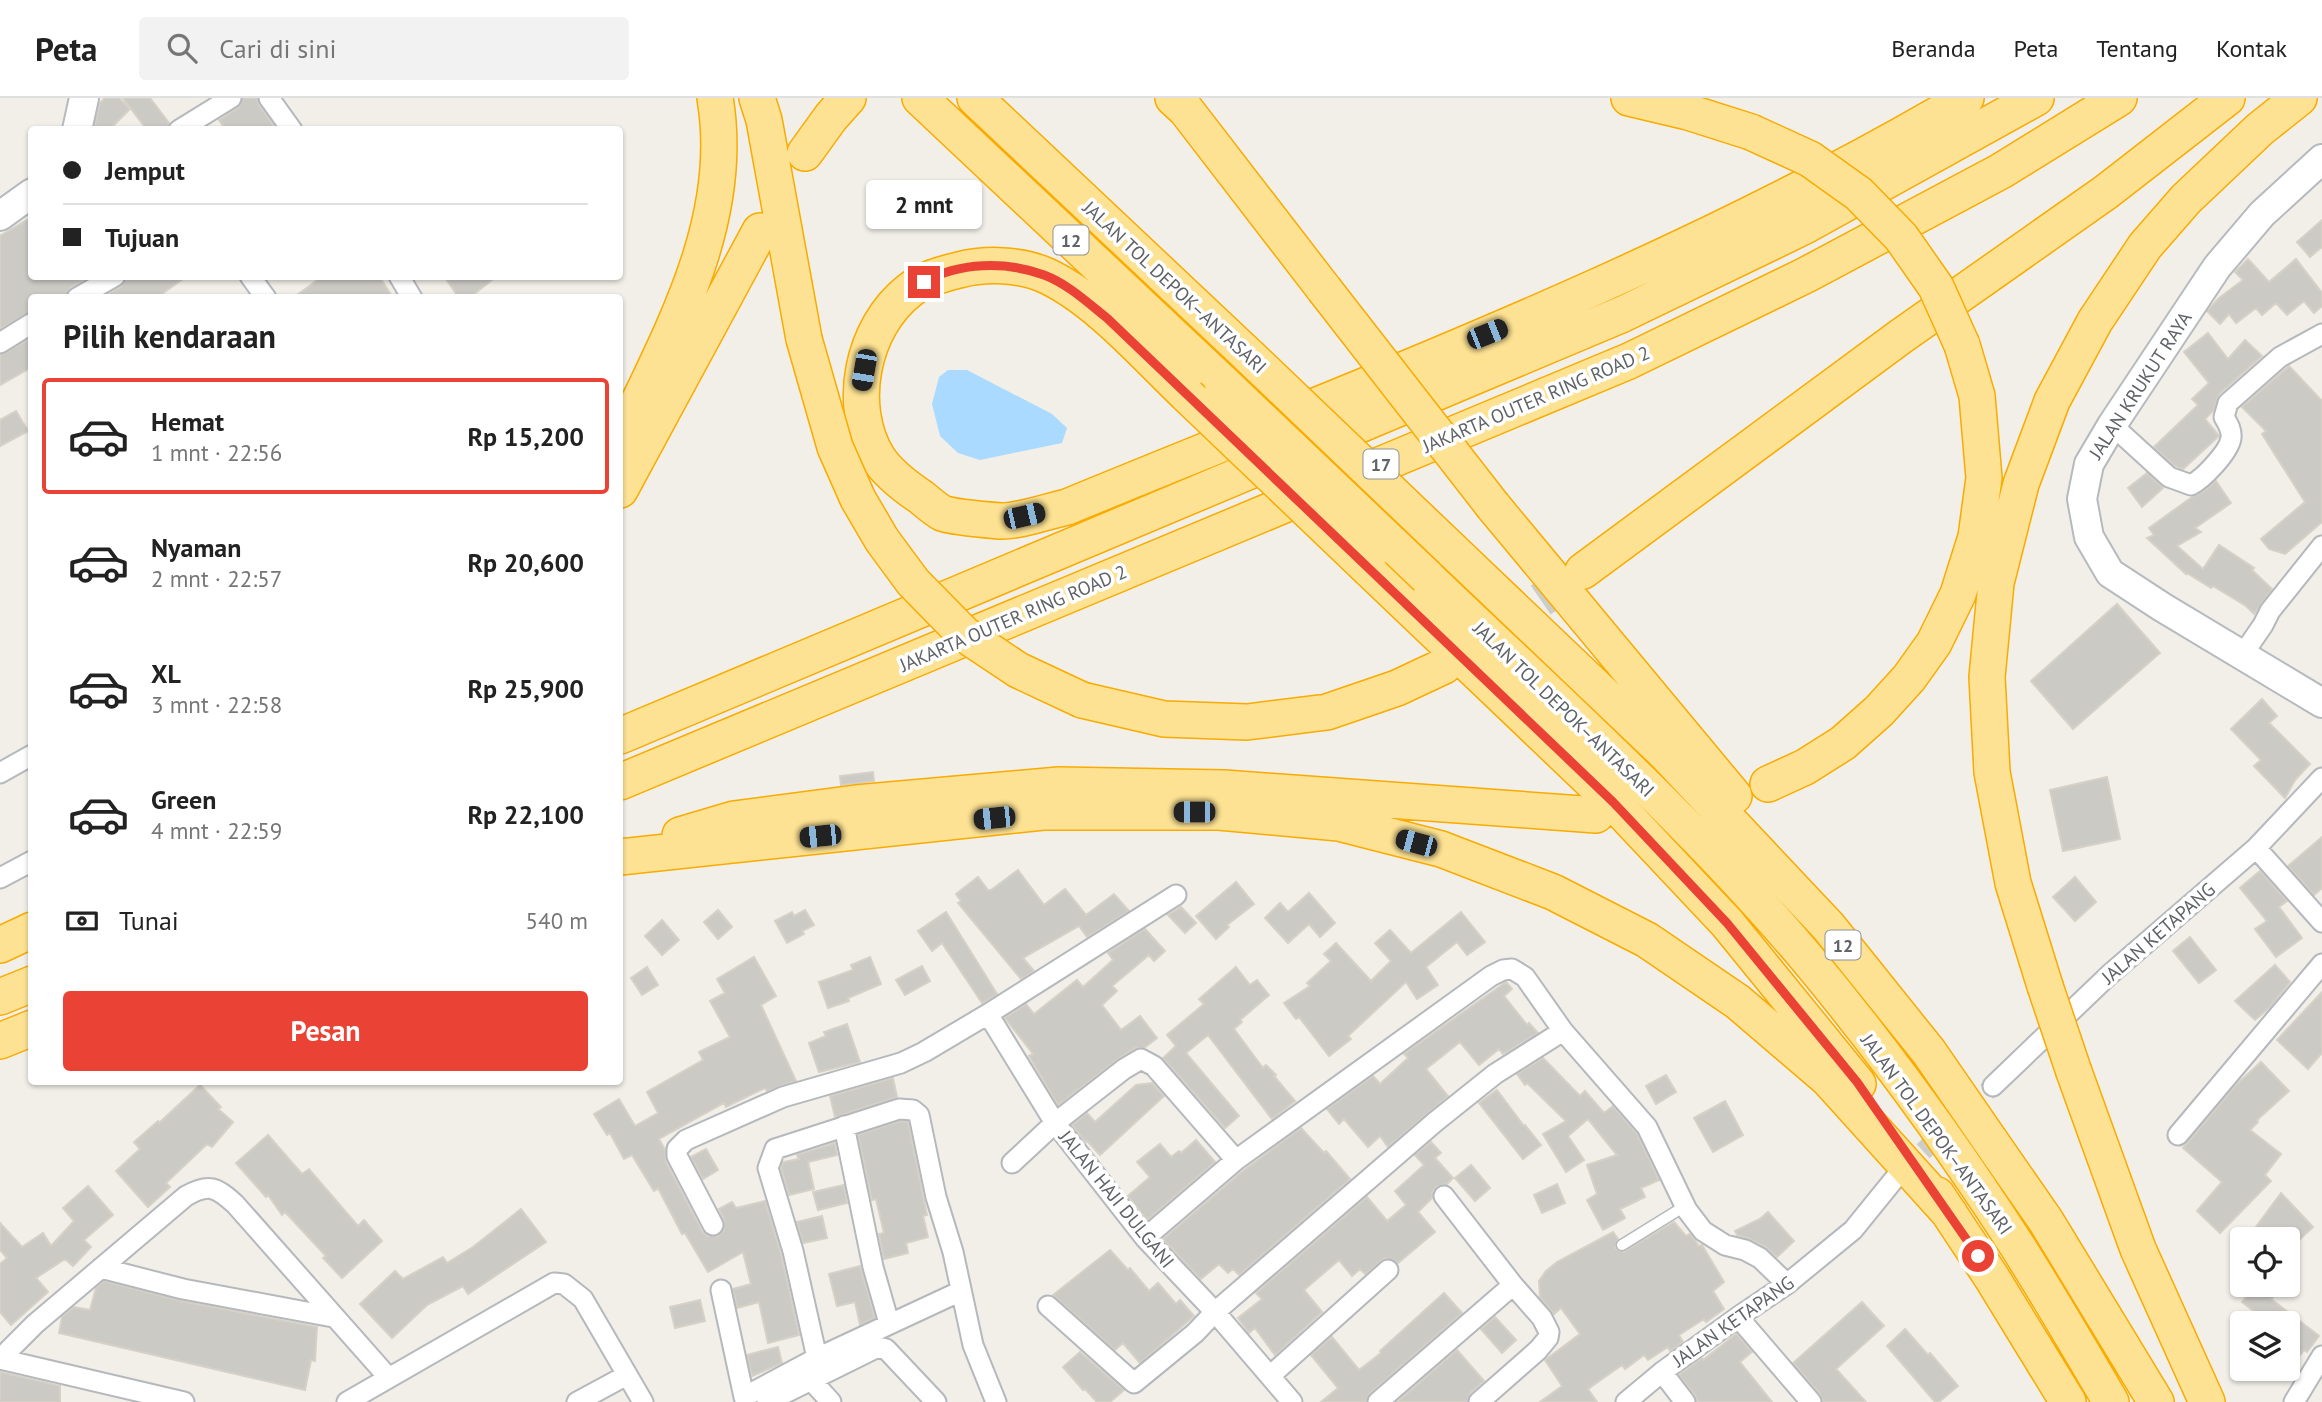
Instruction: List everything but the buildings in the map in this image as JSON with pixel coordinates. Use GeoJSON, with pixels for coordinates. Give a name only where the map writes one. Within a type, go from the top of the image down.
{"type":"FeatureCollection","features":[{"type":"Feature","properties":{"kind":"highway"},"geometry":{"type":"LineString","coordinates":[[623,435],[689,293],[716,197],[720,125],[715,98]]}},
{"type":"Feature","properties":{"kind":"highway"},"geometry":{"type":"LineString","coordinates":[[757,98],[764,120],[804,339],[835,447],[858,499],[882,540],[913,582],[964,634],[1018,670],[1082,700],[1164,719],[1247,722],[1327,712],[1396,688],[1444,666]]}},
{"type":"Feature","properties":{"kind":"highway"},"geometry":{"type":"LineString","coordinates":[[805,153],[848,98]]}},
{"type":"Feature","properties":{"kind":"highway","name":"JALAN TOL DEPOK–ANTASARI"},"geometry":{"type":"LineString","coordinates":[[920,98],[1688,827],[1805,956],[1898,1075],[1967,1170],[2017,1246],[2111,1402]]}},
{"type":"Feature","properties":{"kind":"highway","name":"JALAN TOL DEPOK–ANTASARI"},"geometry":{"type":"LineString","coordinates":[[975,98],[1666,754],[1828,926],[1928,1052],[1989,1138],[2046,1222],[2156,1402]]}},
{"type":"Feature","properties":{"kind":"highway"},"geometry":{"type":"LineString","coordinates":[[1173,98],[1186,110],[1493,506],[1727,787],[1828,926]]}},
{"type":"Feature","properties":{"kind":"highway"},"geometry":{"type":"LineString","coordinates":[[1629,98],[1688,112],[1751,132],[1810,159],[1859,194],[1902,237],[1936,287],[1962,345],[1978,396],[1984,478],[1976,537],[1958,594],[1934,643],[1909,678],[1879,711],[1843,743],[1805,767],[1768,784]]}},
{"type":"Feature","properties":{"kind":"highway"},"geometry":{"type":"LineString","coordinates":[[1966,98],[1914,129],[1743,218],[1512,324],[1067,507],[1002,521],[943,513],[904,486],[878,458],[864,425],[861,390],[868,350],[887,314],[910,290],[937,275],[976,265],[1011,267],[1045,275],[1075,293],[1107,318],[1188,396],[1369,569],[1613,802],[1727,923],[1857,1082],[1950,1214],[2068,1402]]}},
{"type":"Feature","properties":{"kind":"highway","name":"17"},"geometry":{"type":"LineString","coordinates":[[623,735],[1623,314],[1805,226],[2036,98]]}},
{"type":"Feature","properties":{"kind":"highway","name":"JAKARTA OUTER RING ROAD 2"},"geometry":{"type":"LineString","coordinates":[[623,781],[1629,361],[1806,275],[2001,171],[2119,98]]}},
{"type":"Feature","properties":{"kind":"highway"},"geometry":{"type":"LineString","coordinates":[[1583,571],[1900,338],[2106,192],[2227,98]]}},
{"type":"Feature","properties":{"kind":"highway"},"geometry":{"type":"LineString","coordinates":[[2207,1402],[2138,1249],[2074,1072],[2013,883],[1992,772],[1987,677],[1996,583],[2021,484],[2052,401],[2095,321],[2145,246],[2186,199],[2260,129],[2299,98]]}},
{"type":"Feature","properties":{"kind":"highway"},"geometry":{"type":"LineString","coordinates":[[623,484],[760,231]]}},
{"type":"Feature","properties":{"kind":"highway"},"geometry":{"type":"LineString","coordinates":[[623,854],[734,819],[856,803],[1059,785],[1224,788],[1596,815]]}},
{"type":"Feature","properties":{"kind":"highway"},"geometry":{"type":"LineString","coordinates":[[623,855],[1057,812],[1219,812],[1339,823],[1441,849],[1553,892],[1647,940],[1738,1002],[1828,1079],[1950,1214]]}},
{"type":"Feature","properties":{"kind":"highway"},"geometry":{"type":"LineString","coordinates":[[0,945],[28,932]]}},
{"type":"Feature","properties":{"kind":"highway"},"geometry":{"type":"LineString","coordinates":[[0,997],[28,986]]}},
{"type":"Feature","properties":{"kind":"highway"},"geometry":{"type":"LineString","coordinates":[[0,1042],[28,1030]]}},
{"type":"Feature","properties":{"kind":"highway"},"geometry":{"type":"LineString","coordinates":[[0,1042],[28,1035]]}},
{"type":"Feature","properties":{"kind":"street"},"geometry":{"type":"LineString","coordinates":[[78,126],[84,98]]}},
{"type":"Feature","properties":{"kind":"street"},"geometry":{"type":"LineString","coordinates":[[186,126],[232,98]]}},
{"type":"Feature","properties":{"kind":"street"},"geometry":{"type":"LineString","coordinates":[[269,98],[289,126]]}},
{"type":"Feature","properties":{"kind":"street","name":"JALAN KRUKUT RAYA"},"geometry":{"type":"LineString","coordinates":[[2322,159],[2262,214],[2217,267],[2089,464],[2082,499],[2088,537],[2110,573],[2162,607],[2246,649],[2322,703]]}},
{"type":"Feature","properties":{"kind":"street"},"geometry":{"type":"LineString","coordinates":[[0,216],[28,195]]}},
{"type":"Feature","properties":{"kind":"street"},"geometry":{"type":"LineString","coordinates":[[83,294],[108,280]]}},
{"type":"Feature","properties":{"kind":"street"},"geometry":{"type":"LineString","coordinates":[[0,343],[28,326]]}},
{"type":"Feature","properties":{"kind":"street"},"geometry":{"type":"LineString","coordinates":[[2112,425],[2169,477],[2191,485],[2203,479],[2231,442],[2231,429],[2224,417],[2228,403],[2280,357],[2322,334]]}},
{"type":"Feature","properties":{"kind":"street"},"geometry":{"type":"LineString","coordinates":[[2246,649],[2270,611],[2322,546]]}},
{"type":"Feature","properties":{"kind":"street"},"geometry":{"type":"LineString","coordinates":[[0,773],[28,757]]}},
{"type":"Feature","properties":{"kind":"street","name":"JALAN KETAPANG"},"geometry":{"type":"LineString","coordinates":[[1993,1086],[2109,975],[2256,848],[2322,778]]}},
{"type":"Feature","properties":{"kind":"street"},"geometry":{"type":"LineString","coordinates":[[2256,848],[2322,922]]}},
{"type":"Feature","properties":{"kind":"street"},"geometry":{"type":"LineString","coordinates":[[0,878],[28,863]]}},
{"type":"Feature","properties":{"kind":"street"},"geometry":{"type":"LineString","coordinates":[[713,1224],[677,1156],[677,1149],[686,1140],[782,1097],[901,1063],[988,1014],[1176,895]]}},
{"type":"Feature","properties":{"kind":"street"},"geometry":{"type":"LineString","coordinates":[[2178,1135],[2322,964]]}},
{"type":"Feature","properties":{"kind":"street"},"geometry":{"type":"LineString","coordinates":[[1145,1238],[1236,1160],[1503,970],[1512,969],[1525,977],[1563,1031],[1647,1127],[1685,1206],[1703,1231],[1717,1241],[1755,1254],[1787,1284]]}},
{"type":"Feature","properties":{"kind":"street","name":"JALAN HAJI DULGANI"},"geometry":{"type":"LineString","coordinates":[[988,1014],[1055,1123],[1145,1238],[1215,1312],[1292,1402]]}},
{"type":"Feature","properties":{"kind":"street"},"geometry":{"type":"LineString","coordinates":[[1048,1307],[1134,1383],[1195,1334],[1215,1312],[1435,1122],[1495,1074],[1563,1031]]}},
{"type":"Feature","properties":{"kind":"street"},"geometry":{"type":"LineString","coordinates":[[1012,1163],[1055,1123],[1134,1061],[1141,1059],[1154,1066],[1236,1160]]}},
{"type":"Feature","properties":{"kind":"street"},"geometry":{"type":"LineString","coordinates":[[817,1358],[793,1251],[768,1168],[775,1149],[900,1109],[913,1110],[919,1115],[936,1197],[953,1252],[972,1345],[996,1402]]}},
{"type":"Feature","properties":{"kind":"street"},"geometry":{"type":"LineString","coordinates":[[844,1126],[873,1266],[889,1324]]}},
{"type":"Feature","properties":{"kind":"street","name":"JALAN KETAPANG"},"geometry":{"type":"LineString","coordinates":[[1626,1402],[1662,1371],[1787,1284],[1853,1230],[1896,1177]]}},
{"type":"Feature","properties":{"kind":"street"},"geometry":{"type":"LineString","coordinates":[[3,1353],[186,1196],[200,1189],[210,1188],[235,1204],[388,1377]]}},
{"type":"Feature","properties":{"kind":"street"},"geometry":{"type":"LineString","coordinates":[[1444,1196],[1547,1326],[1548,1338],[1538,1350],[1479,1402]]}},
{"type":"Feature","properties":{"kind":"street"},"geometry":{"type":"LineString","coordinates":[[101,1268],[183,1289],[333,1317]]}},
{"type":"Feature","properties":{"kind":"street"},"geometry":{"type":"LineString","coordinates":[[1270,1376],[1388,1270]]}},
{"type":"Feature","properties":{"kind":"street"},"geometry":{"type":"LineString","coordinates":[[346,1402],[554,1283],[564,1284],[583,1299],[643,1402]]}},
{"type":"Feature","properties":{"kind":"street"},"geometry":{"type":"LineString","coordinates":[[1378,1402],[1513,1285]]}},
{"type":"Feature","properties":{"kind":"street"},"geometry":{"type":"LineString","coordinates":[[721,1290],[744,1397],[817,1358],[961,1291]]}},
{"type":"Feature","properties":{"kind":"street"},"geometry":{"type":"LineString","coordinates":[[1738,1317],[1811,1402]]}},
{"type":"Feature","properties":{"kind":"street"},"geometry":{"type":"LineString","coordinates":[[767,1402],[878,1347],[886,1349],[936,1402]]}},
{"type":"Feature","properties":{"kind":"street"},"geometry":{"type":"LineString","coordinates":[[3,1353],[184,1402]]}},
{"type":"Feature","properties":{"kind":"street"},"geometry":{"type":"LineString","coordinates":[[2294,1402],[2322,1356]]}},
{"type":"Feature","properties":{"kind":"street"},"geometry":{"type":"LineString","coordinates":[[1662,1371],[1685,1402]]}},
{"type":"Feature","properties":{"kind":"street"},"geometry":{"type":"LineString","coordinates":[[578,1402],[627,1375]]}},
{"type":"Feature","properties":{"kind":"street"},"geometry":{"type":"LineString","coordinates":[[811,1380],[831,1402]]}},
{"type":"Feature","properties":{"kind":"lane"},"geometry":{"type":"LineString","coordinates":[[1622,1245],[1685,1206]]}},
{"type":"Feature","properties":{"kind":"water"},"geometry":{"type":"Polygon","coordinates":[[[948,370],[967,370],[1052,414],[1067,428],[1062,443],[980,460],[958,453],[940,436],[932,404],[939,377],[948,370]]]}},
{"type":"Feature","properties":{"kind":"tunnel"},"geometry":{"type":"LineString","coordinates":[[1497,630],[1583,571]]}},
{"type":"Feature","properties":{"kind":"tunnel"},"geometry":{"type":"LineString","coordinates":[[1902,1171],[1993,1086]]}},
{"type":"Feature","properties":{"kind":"route"},"geometry":{"type":"LineString","coordinates":[[924,282],[937,275],[976,265],[1011,267],[1045,275],[1075,293],[1107,318],[1613,802],[1727,923],[1857,1082],[1978,1256]]}}]}
